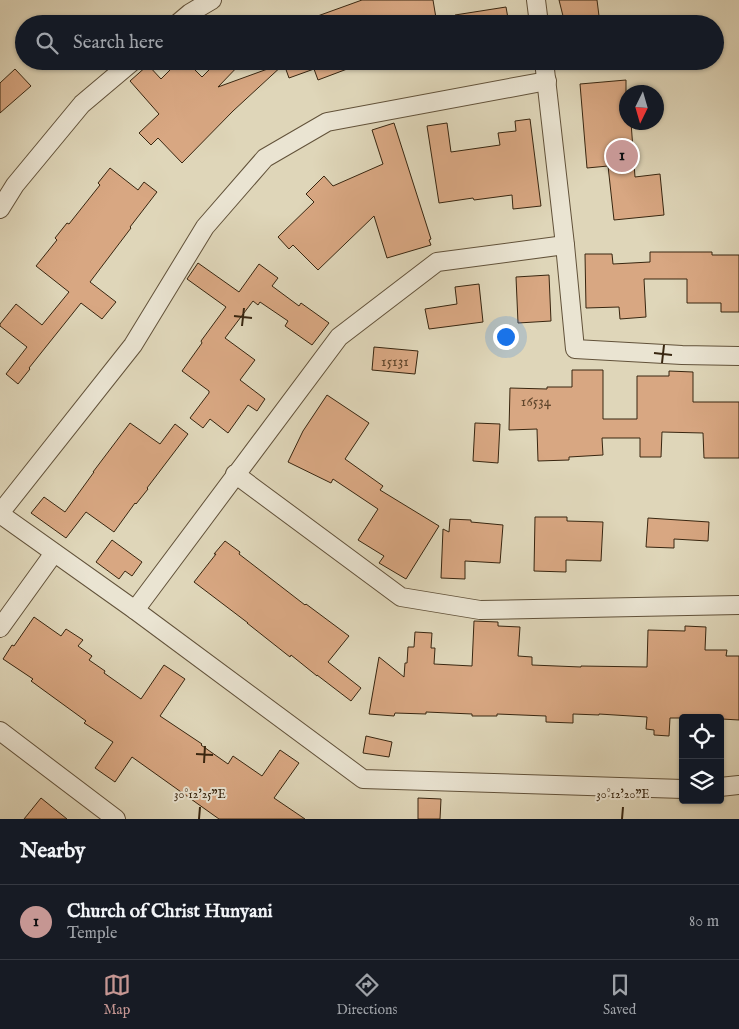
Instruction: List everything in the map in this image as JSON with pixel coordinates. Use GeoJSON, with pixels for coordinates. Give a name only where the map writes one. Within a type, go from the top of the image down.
{"type":"FeatureCollection","features":[{"type":"Feature","properties":{"kind":"street"},"geometry":{"type":"LineString","coordinates":[[188,15],[212,0]]}},
{"type":"Feature","properties":{"kind":"street"},"geometry":{"type":"LineString","coordinates":[[536,0],[538,15]]}},
{"type":"Feature","properties":{"kind":"street"},"geometry":{"type":"LineString","coordinates":[[0,208],[15,185],[82,104],[122,70]]}},
{"type":"Feature","properties":{"kind":"street"},"geometry":{"type":"LineString","coordinates":[[545,70],[575,349],[739,356]]}},
{"type":"Feature","properties":{"kind":"street"},"geometry":{"type":"LineString","coordinates":[[547,81],[327,122],[265,158],[205,226],[133,345],[0,513],[135,610],[363,779],[679,789]]}},
{"type":"Feature","properties":{"kind":"street"},"geometry":{"type":"LineString","coordinates":[[135,610],[339,337],[438,262],[565,245]]}},
{"type":"Feature","properties":{"kind":"street"},"geometry":{"type":"LineString","coordinates":[[235,474],[401,597],[480,610],[739,604]]}},
{"type":"Feature","properties":{"kind":"street"},"geometry":{"type":"LineString","coordinates":[[0,628],[54,553]]}},
{"type":"Feature","properties":{"kind":"street"},"geometry":{"type":"LineString","coordinates":[[0,731],[116,819]]}},
{"type":"Feature","properties":{"kind":"street"},"geometry":{"type":"LineString","coordinates":[[724,787],[739,785]]}},
{"type":"Feature","properties":{"kind":"building"},"geometry":{"type":"Polygon","coordinates":[[[362,0],[433,0],[436,15],[320,15],[362,0]]]}},
{"type":"Feature","properties":{"kind":"building"},"geometry":{"type":"Polygon","coordinates":[[[559,0],[597,0],[599,15],[563,15],[559,0]]]}},
{"type":"Feature","properties":{"kind":"building"},"geometry":{"type":"Polygon","coordinates":[[[506,7],[507,15],[455,15],[506,7]]]}},
{"type":"Feature","properties":{"kind":"building"},"geometry":{"type":"Polygon","coordinates":[[[15,69],[31,86],[0,113],[0,83],[15,69]]]}},
{"type":"Feature","properties":{"kind":"building"},"geometry":{"type":"Polygon","coordinates":[[[142,70],[153,70],[161,79],[170,70],[195,70],[202,77],[209,70],[234,70],[218,87],[265,70],[277,70],[233,111],[182,163],[158,138],[151,145],[139,133],[159,114],[130,81],[142,70]]]}},
{"type":"Feature","properties":{"kind":"building"},"geometry":{"type":"Polygon","coordinates":[[[286,70],[311,70],[289,78],[286,70]]]}},
{"type":"Feature","properties":{"kind":"building"},"geometry":{"type":"Polygon","coordinates":[[[314,70],[344,70],[318,80],[314,70]]]}},
{"type":"Feature","properties":{"kind":"building"},"geometry":{"type":"Polygon","coordinates":[[[626,80],[626,85],[619,85],[619,130],[632,130],[635,177],[660,174],[664,215],[614,220],[608,166],[587,168],[580,84],[626,80]]]}},
{"type":"Feature","properties":{"kind":"building"},"geometry":{"type":"Polygon","coordinates":[[[530,119],[541,206],[513,209],[512,195],[439,203],[427,126],[447,123],[451,152],[500,145],[498,133],[516,131],[515,121],[530,119]]]}},
{"type":"Feature","properties":{"kind":"building"},"geometry":{"type":"Polygon","coordinates":[[[394,123],[431,239],[429,240],[431,245],[387,258],[374,216],[318,270],[293,245],[289,249],[278,237],[314,202],[306,194],[324,176],[333,186],[383,164],[372,130],[394,123]]]}},
{"type":"Feature","properties":{"kind":"building"},"geometry":{"type":"Polygon","coordinates":[[[110,168],[138,190],[144,182],[157,192],[90,282],[116,302],[102,319],[81,303],[18,384],[6,374],[27,347],[0,326],[0,324],[16,304],[42,325],[69,292],[36,266],[57,240],[55,238],[67,223],[69,224],[100,185],[98,183],[110,168]]]}},
{"type":"Feature","properties":{"kind":"building"},"geometry":{"type":"Polygon","coordinates":[[[650,252],[712,252],[712,255],[739,255],[739,312],[721,312],[721,303],[687,303],[687,279],[644,279],[646,317],[620,319],[619,307],[586,308],[585,254],[612,254],[613,264],[650,262],[650,252]]]}},
{"type":"Feature","properties":{"kind":"building"},"geometry":{"type":"Polygon","coordinates":[[[198,263],[239,292],[259,264],[278,278],[272,286],[299,306],[301,303],[329,323],[312,345],[285,326],[288,321],[260,302],[258,305],[253,301],[225,338],[255,360],[240,380],[265,399],[257,411],[248,405],[228,433],[210,419],[203,428],[190,418],[209,391],[182,371],[226,307],[187,279],[198,263]]]}},
{"type":"Feature","properties":{"kind":"building"},"geometry":{"type":"Polygon","coordinates":[[[549,275],[551,321],[518,323],[516,277],[549,275]]]}},
{"type":"Feature","properties":{"kind":"building"},"geometry":{"type":"Polygon","coordinates":[[[479,284],[483,322],[429,329],[425,309],[457,304],[455,287],[479,284]]]}},
{"type":"Feature","properties":{"kind":"building"},"geometry":{"type":"Polygon","coordinates":[[[374,347],[418,351],[415,374],[372,370],[374,347]]]}},
{"type":"Feature","properties":{"kind":"building"},"geometry":{"type":"Polygon","coordinates":[[[572,370],[603,370],[603,419],[637,419],[637,376],[669,376],[669,371],[693,372],[693,402],[739,402],[739,458],[704,458],[703,433],[662,432],[661,457],[640,457],[640,438],[602,438],[603,455],[569,457],[569,460],[538,461],[537,429],[509,430],[510,388],[547,389],[547,387],[572,387],[572,370]]]}},
{"type":"Feature","properties":{"kind":"building"},"geometry":{"type":"Polygon","coordinates":[[[327,395],[369,423],[345,459],[383,486],[380,490],[439,526],[406,579],[379,563],[384,556],[358,540],[378,509],[333,479],[331,483],[288,462],[303,431],[327,395]]]}},
{"type":"Feature","properties":{"kind":"building"},"geometry":{"type":"Polygon","coordinates":[[[130,423],[160,444],[175,424],[188,434],[114,532],[86,512],[66,538],[31,513],[44,497],[65,512],[130,423]]]}},
{"type":"Feature","properties":{"kind":"building"},"geometry":{"type":"Polygon","coordinates":[[[475,423],[500,424],[498,463],[473,461],[475,423]]]}},
{"type":"Feature","properties":{"kind":"building"},"geometry":{"type":"Polygon","coordinates":[[[535,517],[567,517],[567,521],[603,522],[601,561],[566,560],[566,572],[534,571],[535,517]]]}},
{"type":"Feature","properties":{"kind":"building"},"geometry":{"type":"Polygon","coordinates":[[[648,518],[709,522],[708,541],[674,539],[674,548],[646,547],[648,518]]]}},
{"type":"Feature","properties":{"kind":"building"},"geometry":{"type":"Polygon","coordinates":[[[450,519],[503,525],[500,563],[465,561],[465,579],[441,578],[443,529],[449,532],[450,519]]]}},
{"type":"Feature","properties":{"kind":"building"},"geometry":{"type":"Polygon","coordinates":[[[112,540],[142,562],[132,576],[125,571],[119,579],[96,562],[112,540]]]}},
{"type":"Feature","properties":{"kind":"building"},"geometry":{"type":"Polygon","coordinates":[[[225,541],[305,605],[349,636],[328,662],[361,688],[351,701],[291,655],[290,657],[194,582],[225,541]]]}},
{"type":"Feature","properties":{"kind":"building"},"geometry":{"type":"Polygon","coordinates":[[[34,617],[61,636],[66,629],[83,640],[78,646],[92,656],[89,660],[141,699],[164,665],[185,679],[160,716],[228,764],[233,756],[262,776],[280,750],[299,763],[274,798],[305,819],[219,819],[132,757],[115,782],[95,768],[113,742],[84,723],[86,721],[31,681],[33,679],[3,659],[34,617]]]}},
{"type":"Feature","properties":{"kind":"building"},"geometry":{"type":"Polygon","coordinates":[[[474,621],[498,622],[498,626],[520,627],[518,656],[532,657],[532,665],[581,667],[647,667],[648,630],[685,631],[685,626],[706,627],[705,650],[727,650],[726,656],[739,656],[739,720],[724,719],[724,714],[679,714],[679,718],[670,718],[669,736],[654,735],[654,730],[646,729],[647,717],[573,714],[573,723],[546,722],[546,716],[497,714],[497,716],[472,716],[472,714],[426,712],[426,714],[395,713],[394,716],[369,714],[379,657],[404,677],[408,647],[414,647],[415,632],[432,633],[431,648],[435,648],[434,664],[472,666],[474,621]]]}},
{"type":"Feature","properties":{"kind":"building"},"geometry":{"type":"Polygon","coordinates":[[[366,736],[392,742],[389,757],[363,753],[366,736]]]}},
{"type":"Feature","properties":{"kind":"building"},"geometry":{"type":"Polygon","coordinates":[[[41,798],[67,819],[24,819],[41,798]]]}},
{"type":"Feature","properties":{"kind":"building"},"geometry":{"type":"Polygon","coordinates":[[[418,798],[441,799],[440,819],[418,819],[418,798]]]}},
{"type":"Feature","properties":{"kind":"place","name":"Church of Christ Hunyani"},"geometry":{"type":"Point","coordinates":[622,156]}}]}
